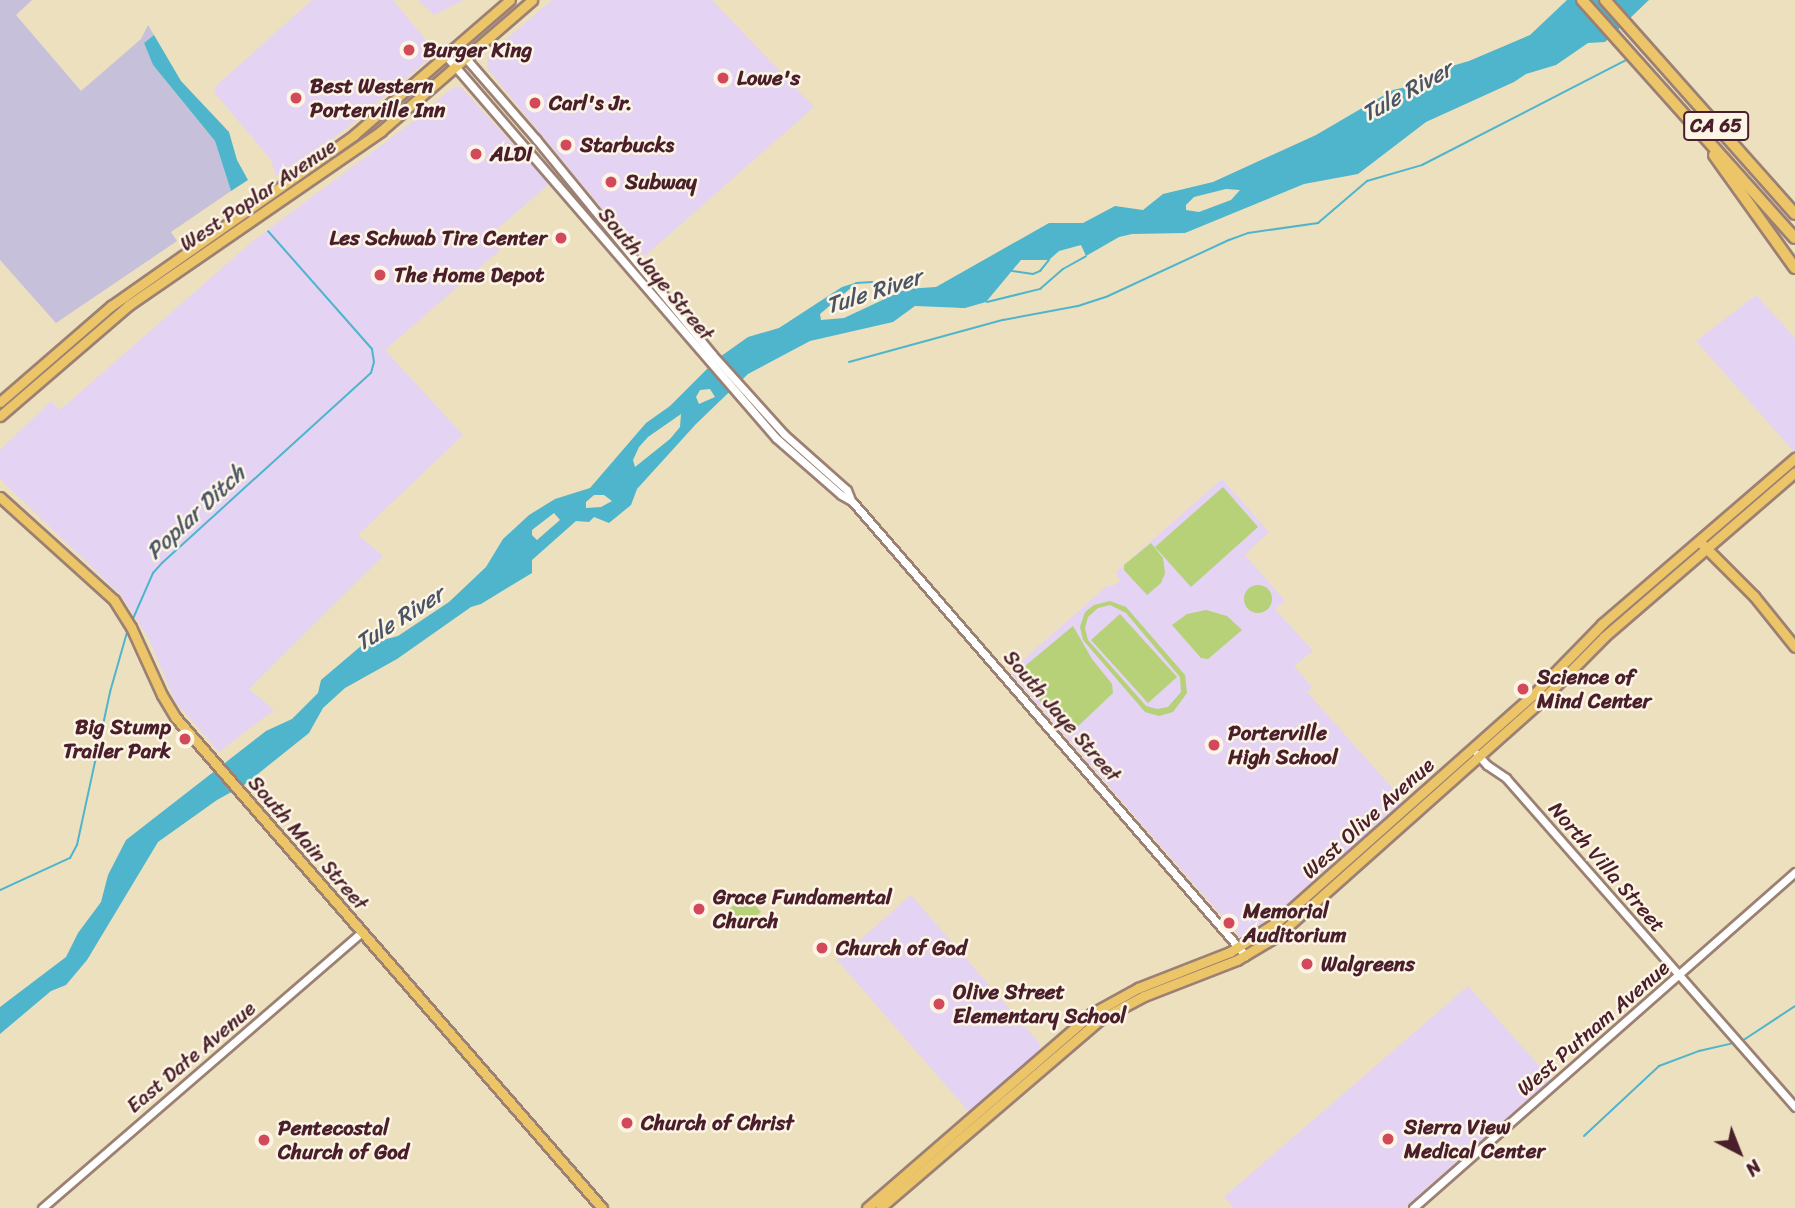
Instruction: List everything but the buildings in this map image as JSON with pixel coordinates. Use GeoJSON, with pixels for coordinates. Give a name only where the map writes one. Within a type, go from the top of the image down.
{"type":"FeatureCollection","features":[{"type":"Feature","properties":{"kind":"highway","name":"CA 65"},"geometry":{"type":"LineString","coordinates":[[1582,0],[1795,238]]}},
{"type":"Feature","properties":{"kind":"highway","name":"CA 65"},"geometry":{"type":"LineString","coordinates":[[1605,0],[1795,214]]}},
{"type":"Feature","properties":{"kind":"highway"},"geometry":{"type":"LineString","coordinates":[[1696,128],[1795,268]]}},
{"type":"Feature","properties":{"kind":"highway"},"geometry":{"type":"LineString","coordinates":[[1755,169],[1795,208]]}},
{"type":"Feature","properties":{"kind":"main road","name":"West Poplar Avenue"},"geometry":{"type":"LineString","coordinates":[[0,402],[93,320],[330,153],[447,57],[510,0]]}},
{"type":"Feature","properties":{"kind":"main road","name":"West Poplar Avenue"},"geometry":{"type":"LineString","coordinates":[[0,416],[129,305],[359,147],[467,58],[532,0]]}},
{"type":"Feature","properties":{"kind":"main road","name":"West Olive Avenue"},"geometry":{"type":"LineString","coordinates":[[867,1208],[1018,1076],[1107,1004],[1138,988],[1239,947],[1269,929],[1532,695],[1593,633],[1795,458]]}},
{"type":"Feature","properties":{"kind":"main road","name":"West Olive Avenue"},"geometry":{"type":"LineString","coordinates":[[880,1208],[1107,1014],[1144,996],[1246,956],[1288,926],[1555,688],[1604,637],[1795,472]]}},
{"type":"Feature","properties":{"kind":"main road","name":"South Main Street"},"geometry":{"type":"LineString","coordinates":[[0,497],[106,592],[125,616],[166,703],[250,805],[603,1208]]}},
{"type":"Feature","properties":{"kind":"main road"},"geometry":{"type":"LineString","coordinates":[[1698,540],[1754,596],[1795,647]]}},
{"type":"Feature","properties":{"kind":"main road"},"geometry":{"type":"LineString","coordinates":[[1288,926],[1293,917],[1317,894],[1321,883]]}},
{"type":"Feature","properties":{"kind":"main road"},"geometry":{"type":"LineString","coordinates":[[1006,1098],[1018,1076]]}},
{"type":"Feature","properties":{"kind":"street","name":"South Jaye Street"},"geometry":{"type":"LineString","coordinates":[[457,48],[708,356]]}},
{"type":"Feature","properties":{"kind":"street","name":"South Jaye Street"},"geometry":{"type":"LineString","coordinates":[[447,57],[748,401],[776,438],[841,495],[851,500],[1246,956]]}},
{"type":"Feature","properties":{"kind":"street","name":"North Villa Street"},"geometry":{"type":"LineString","coordinates":[[1472,748],[1506,778],[1795,1107]]}},
{"type":"Feature","properties":{"kind":"street","name":"West Putnam Avenue"},"geometry":{"type":"LineString","coordinates":[[1413,1208],[1795,872]]}},
{"type":"Feature","properties":{"kind":"street","name":"East Date Avenue"},"geometry":{"type":"LineString","coordinates":[[42,1208],[362,932]]}},
{"type":"Feature","properties":{"kind":"shaded area"},"geometry":{"type":"Polygon","coordinates":[[[0,0],[32,0],[16,15],[81,91],[141,39],[148,25],[154,35],[144,43],[153,65],[215,141],[231,191],[171,232],[177,241],[56,323],[0,260],[0,0]]]}},
{"type":"Feature","properties":{"kind":"shaded area"},"geometry":{"type":"Polygon","coordinates":[[[312,0],[393,0],[433,49],[433,59],[429,59],[343,131],[276,176],[271,160],[214,92],[216,86],[312,0]]]}},
{"type":"Feature","properties":{"kind":"shaded area"},"geometry":{"type":"Polygon","coordinates":[[[418,0],[464,0],[434,15],[418,0]]]}},
{"type":"Feature","properties":{"kind":"shaded area"},"geometry":{"type":"Polygon","coordinates":[[[552,0],[712,0],[814,107],[646,255],[639,254],[487,68],[488,55],[552,0]]]}},
{"type":"Feature","properties":{"kind":"shaded area"},"geometry":{"type":"Polygon","coordinates":[[[461,87],[549,184],[489,236],[500,250],[385,350],[463,435],[358,535],[383,556],[249,689],[274,710],[219,752],[175,701],[149,639],[121,595],[0,479],[0,450],[51,401],[60,410],[253,241],[403,129],[452,88],[461,87]]]}},
{"type":"Feature","properties":{"kind":"shaded area"},"geometry":{"type":"Polygon","coordinates":[[[1756,295],[1795,338],[1795,453],[1696,341],[1756,295]]]}},
{"type":"Feature","properties":{"kind":"shaded area","name":"Porterville High School"},"geometry":{"type":"Polygon","coordinates":[[[1222,479],[1269,532],[1245,555],[1285,601],[1275,609],[1313,651],[1294,666],[1312,687],[1307,692],[1401,798],[1401,803],[1282,908],[1244,937],[1240,937],[1012,675],[1013,669],[1107,586],[1113,586],[1120,581],[1116,572],[1222,479]]]}},
{"type":"Feature","properties":{"kind":"shaded area","name":"Olive Street Elementary School"},"geometry":{"type":"Polygon","coordinates":[[[911,895],[1040,1044],[1039,1051],[969,1112],[837,960],[911,895]]]}},
{"type":"Feature","properties":{"kind":"shaded area","name":"Sierra View Medical Center"},"geometry":{"type":"Polygon","coordinates":[[[1468,986],[1552,1080],[1404,1208],[1234,1208],[1224,1197],[1468,986]]]}},
{"type":"Feature","properties":{"kind":"green space"},"geometry":{"type":"Polygon","coordinates":[[[1223,487],[1258,527],[1191,587],[1155,547],[1223,487]]]}},
{"type":"Feature","properties":{"kind":"green space"},"geometry":{"type":"Polygon","coordinates":[[[1151,543],[1163,558],[1165,573],[1161,583],[1147,595],[1124,570],[1124,565],[1151,543]]]}},
{"type":"Feature","properties":{"kind":"green space"},"geometry":{"type":"Polygon","coordinates":[[[1258,585],[1268,589],[1272,599],[1268,609],[1258,613],[1248,609],[1244,599],[1248,589],[1258,585]]]}},
{"type":"Feature","properties":{"kind":"green space"},"geometry":{"type":"Polygon","coordinates":[[[1110,601],[1126,607],[1185,675],[1187,693],[1173,712],[1159,716],[1145,712],[1083,640],[1080,627],[1085,612],[1094,605],[1110,601]],[[1110,605],[1098,608],[1088,617],[1085,628],[1088,640],[1146,706],[1157,709],[1168,707],[1181,692],[1180,677],[1126,613],[1110,605]]]}},
{"type":"Feature","properties":{"kind":"green space"},"geometry":{"type":"Polygon","coordinates":[[[1206,610],[1227,616],[1242,630],[1208,659],[1201,658],[1172,625],[1187,614],[1206,610]]]}},
{"type":"Feature","properties":{"kind":"green space"},"geometry":{"type":"Polygon","coordinates":[[[1120,614],[1177,677],[1148,703],[1091,640],[1120,614]]]}},
{"type":"Feature","properties":{"kind":"green space"},"geometry":{"type":"Polygon","coordinates":[[[1073,626],[1092,659],[1112,684],[1113,693],[1074,730],[1059,713],[1053,716],[1018,676],[1019,671],[1073,626]]]}},
{"type":"Feature","properties":{"kind":"green space"},"geometry":{"type":"Polygon","coordinates":[[[746,895],[761,912],[742,929],[726,912],[746,895]]]}},
{"type":"Feature","properties":{"kind":"water","name":"Tule River"},"geometry":{"type":"Polygon","coordinates":[[[1567,0],[1649,0],[1605,42],[1588,43],[1556,65],[1526,74],[1426,122],[1358,174],[1304,184],[1185,233],[1132,234],[1119,237],[1086,256],[1081,245],[1059,251],[1049,260],[1021,260],[986,302],[965,308],[915,306],[893,322],[810,341],[748,374],[696,424],[637,489],[631,505],[609,523],[594,517],[589,522],[576,521],[532,560],[532,573],[481,604],[471,607],[397,659],[345,688],[323,708],[309,733],[244,785],[217,800],[158,842],[87,960],[66,985],[51,991],[0,1034],[0,1007],[66,957],[78,933],[101,902],[108,875],[126,840],[266,731],[292,719],[318,693],[321,680],[361,646],[398,636],[449,602],[486,567],[503,539],[529,515],[555,499],[590,488],[646,423],[670,406],[717,359],[748,337],[779,328],[842,287],[858,282],[820,314],[821,320],[844,318],[906,289],[936,287],[1049,223],[1083,223],[1115,206],[1143,210],[1163,194],[1213,182],[1316,135],[1393,90],[1410,86],[1438,70],[1469,61],[1530,35],[1567,0]],[[1226,189],[1194,197],[1186,205],[1186,210],[1199,212],[1231,200],[1240,190],[1226,189]],[[710,389],[700,390],[696,397],[699,404],[715,397],[710,389]],[[681,414],[648,437],[633,460],[635,467],[670,439],[680,427],[681,414]],[[594,495],[586,502],[586,508],[601,507],[612,501],[604,495],[594,495]],[[554,513],[532,530],[532,535],[537,540],[560,520],[554,513]]]}},
{"type":"Feature","properties":{"kind":"water"},"geometry":{"type":"Polygon","coordinates":[[[154,35],[181,81],[229,132],[237,160],[248,180],[231,191],[215,141],[153,65],[144,43],[154,35]]]}},
{"type":"Feature","properties":{"kind":"waterway"},"geometry":{"type":"LineString","coordinates":[[849,362],[1003,320],[1078,306],[1106,297],[1248,233],[1318,223],[1367,181],[1422,165],[1628,59]]}},
{"type":"Feature","properties":{"kind":"waterway","name":"Poplar Ditch"},"geometry":{"type":"LineString","coordinates":[[132,621],[153,573],[162,563],[371,373],[374,362],[372,349],[268,231]]}},
{"type":"Feature","properties":{"kind":"waterway"},"geometry":{"type":"LineString","coordinates":[[987,302],[1040,289],[1063,269],[1086,256]]}},
{"type":"Feature","properties":{"kind":"waterway"},"geometry":{"type":"LineString","coordinates":[[1012,271],[1033,274],[1040,271],[1049,260]]}},
{"type":"Feature","properties":{"kind":"waterway","name":"Tule River"},"geometry":{"type":"LineString","coordinates":[[856,283],[872,282],[888,298]]}},
{"type":"Feature","properties":{"kind":"waterway","name":"Poplar Ditch"},"geometry":{"type":"LineString","coordinates":[[0,890],[70,858],[77,845],[110,692],[128,629]]}},
{"type":"Feature","properties":{"kind":"waterway"},"geometry":{"type":"LineString","coordinates":[[1742,1041],[1795,1006]]}},
{"type":"Feature","properties":{"kind":"waterway"},"geometry":{"type":"LineString","coordinates":[[1584,1136],[1659,1066],[1699,1051],[1733,1043]]}},
{"type":"Feature","properties":{"kind":"place","name":"Burger King"},"geometry":{"type":"Point","coordinates":[409,50]}},
{"type":"Feature","properties":{"kind":"place","name":"Lowe's"},"geometry":{"type":"Point","coordinates":[723,78]}},
{"type":"Feature","properties":{"kind":"place","name":"Best Western Porterville Inn"},"geometry":{"type":"Point","coordinates":[296,98]}},
{"type":"Feature","properties":{"kind":"place","name":"Carl's Jr."},"geometry":{"type":"Point","coordinates":[535,103]}},
{"type":"Feature","properties":{"kind":"place","name":"Starbucks"},"geometry":{"type":"Point","coordinates":[566,145]}},
{"type":"Feature","properties":{"kind":"place","name":"ALDI"},"geometry":{"type":"Point","coordinates":[476,154]}},
{"type":"Feature","properties":{"kind":"place","name":"Subway"},"geometry":{"type":"Point","coordinates":[611,182]}},
{"type":"Feature","properties":{"kind":"place","name":"Les Schwab Tire Center"},"geometry":{"type":"Point","coordinates":[561,238]}},
{"type":"Feature","properties":{"kind":"place","name":"The Home Depot"},"geometry":{"type":"Point","coordinates":[380,275]}},
{"type":"Feature","properties":{"kind":"place","name":"Science of Mind Center"},"geometry":{"type":"Point","coordinates":[1523,689]}},
{"type":"Feature","properties":{"kind":"place","name":"Big Stump Trailer Park"},"geometry":{"type":"Point","coordinates":[185,739]}},
{"type":"Feature","properties":{"kind":"place","name":"Porterville High School"},"geometry":{"type":"Point","coordinates":[1214,745]}},
{"type":"Feature","properties":{"kind":"place","name":"Grace Fundamental Church"},"geometry":{"type":"Point","coordinates":[699,909]}},
{"type":"Feature","properties":{"kind":"place","name":"Memorial Auditorium"},"geometry":{"type":"Point","coordinates":[1229,923]}},
{"type":"Feature","properties":{"kind":"place","name":"Church of God"},"geometry":{"type":"Point","coordinates":[822,948]}},
{"type":"Feature","properties":{"kind":"place","name":"Walgreens"},"geometry":{"type":"Point","coordinates":[1307,964]}},
{"type":"Feature","properties":{"kind":"place","name":"Olive Street Elementary School"},"geometry":{"type":"Point","coordinates":[939,1004]}},
{"type":"Feature","properties":{"kind":"place","name":"Church of Christ"},"geometry":{"type":"Point","coordinates":[627,1123]}},
{"type":"Feature","properties":{"kind":"place","name":"Sierra View Medical Center"},"geometry":{"type":"Point","coordinates":[1388,1139]}},
{"type":"Feature","properties":{"kind":"place","name":"Pentecostal Church of God"},"geometry":{"type":"Point","coordinates":[264,1140]}}]}
